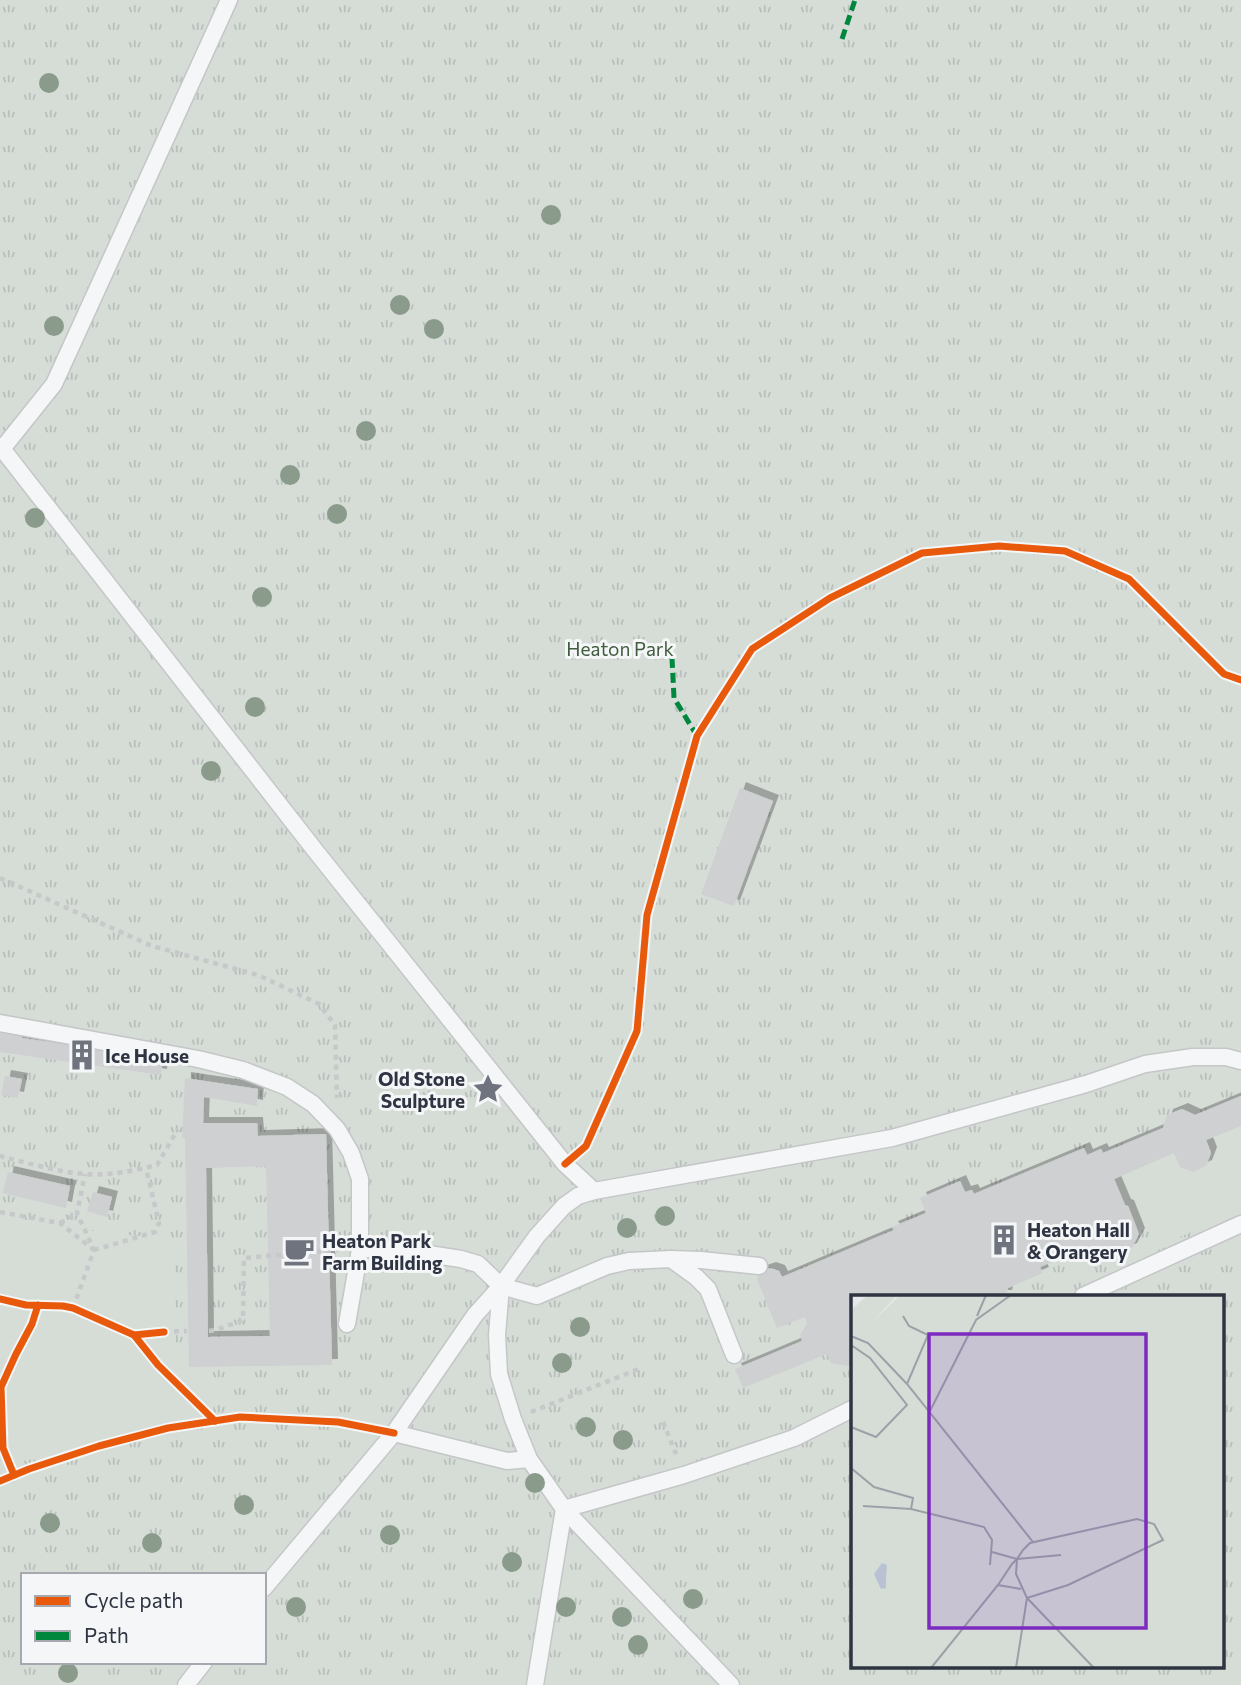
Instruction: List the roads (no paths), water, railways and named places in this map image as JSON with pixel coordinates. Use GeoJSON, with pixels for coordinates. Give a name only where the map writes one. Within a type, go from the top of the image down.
{"type":"FeatureCollection","features":[{"type":"Feature","properties":{"kind":"lane"},"geometry":{"type":"LineString","coordinates":[[229,0],[54,384],[1,448],[556,1154],[594,1191]]}},
{"type":"Feature","properties":{"kind":"lane"},"geometry":{"type":"LineString","coordinates":[[0,1023],[243,1070],[287,1087],[313,1104],[337,1129],[351,1153],[360,1179],[360,1249],[346,1324]]}},
{"type":"Feature","properties":{"kind":"lane"},"geometry":{"type":"LineString","coordinates":[[266,1586],[394,1433],[475,1315],[501,1286],[537,1236],[564,1206],[578,1196],[892,1138],[1086,1084],[1145,1064],[1193,1057],[1241,1061]]}},
{"type":"Feature","properties":{"kind":"lane"},"geometry":{"type":"LineString","coordinates":[[1087,1295],[1241,1224]]}},
{"type":"Feature","properties":{"kind":"lane"},"geometry":{"type":"LineString","coordinates":[[360,1249],[396,1250],[461,1259],[478,1264],[501,1286],[537,1296],[607,1266],[629,1261],[671,1259],[759,1266]]}},
{"type":"Feature","properties":{"kind":"lane"},"geometry":{"type":"LineString","coordinates":[[671,1259],[708,1289],[734,1354]]}},
{"type":"Feature","properties":{"kind":"lane"},"geometry":{"type":"LineString","coordinates":[[501,1286],[497,1335],[499,1374],[529,1459],[564,1508],[731,1685]]}},
{"type":"Feature","properties":{"kind":"lane"},"geometry":{"type":"LineString","coordinates":[[564,1508],[684,1475],[794,1438],[851,1410]]}},
{"type":"Feature","properties":{"kind":"lane"},"geometry":{"type":"LineString","coordinates":[[394,1433],[507,1461],[529,1459]]}},
{"type":"Feature","properties":{"kind":"lane"},"geometry":{"type":"LineString","coordinates":[[535,1685],[564,1508]]}},
{"type":"Feature","properties":{"kind":"lane"},"geometry":{"type":"LineString","coordinates":[[186,1685],[202,1664]]}},
{"type":"Feature","properties":{"kind":"place","name":"Ice House"},"geometry":{"type":"Point","coordinates":[82,1055]}},
{"type":"Feature","properties":{"kind":"place","name":"Old Stone Sculpture"},"geometry":{"type":"Point","coordinates":[488,1089]}},
{"type":"Feature","properties":{"kind":"place","name":"Heaton Hall & Orangery"},"geometry":{"type":"Point","coordinates":[1004,1240]}},
{"type":"Feature","properties":{"kind":"place","name":"Heaton Park Farm Building"},"geometry":{"type":"Point","coordinates":[299,1251]}},
{"type":"Feature","properties":{"kind":"park label","name":"Heaton Park"},"geometry":{"type":"Point","coordinates":[620,648]}}]}
